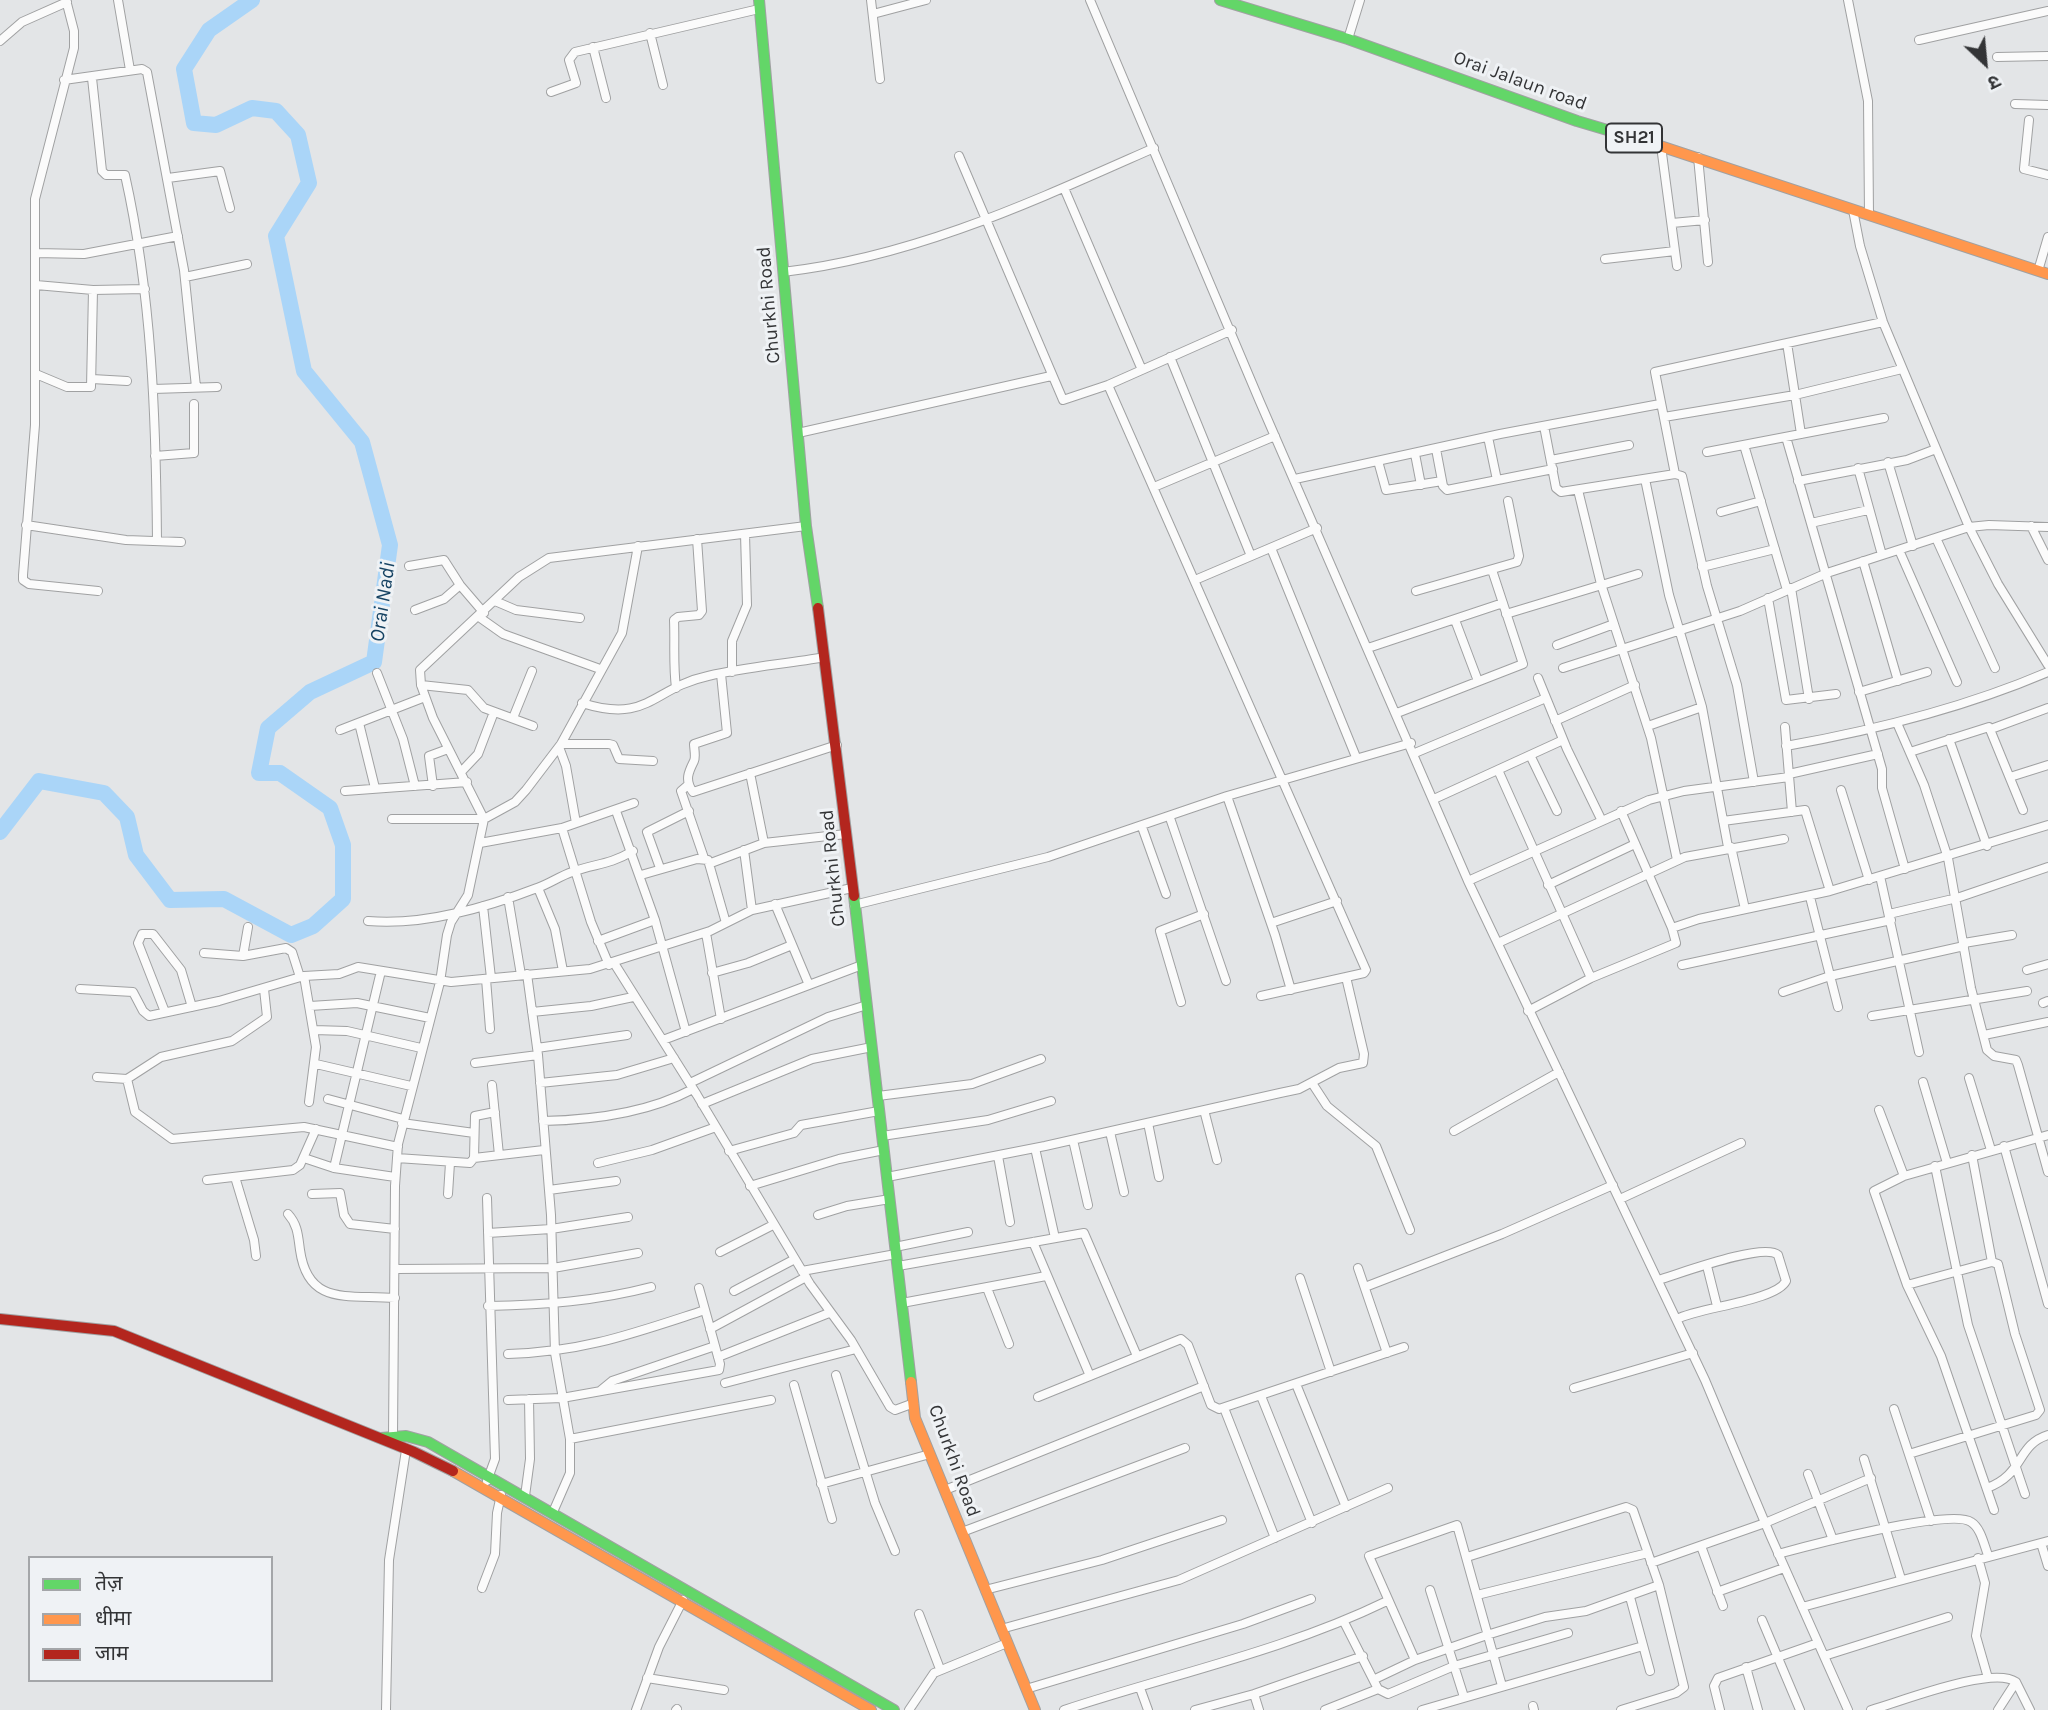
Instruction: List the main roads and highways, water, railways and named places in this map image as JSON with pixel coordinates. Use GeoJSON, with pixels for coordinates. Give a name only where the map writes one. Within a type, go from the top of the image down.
{"type":"FeatureCollection","features":[{"type":"Feature","properties":{"kind":"waterway","name":"Orai Nadi"},"geometry":{"type":"LineString","coordinates":[[0,832],[39,781],[104,793],[127,817],[136,855],[170,900],[224,899],[291,935],[313,926],[343,899],[343,845],[330,808],[280,773],[259,773],[268,728],[310,692],[374,662],[390,545],[362,442],[304,371],[276,236],[309,183],[298,135],[276,111],[252,108],[216,125],[194,123],[184,69],[209,30],[252,0]]}}]}
